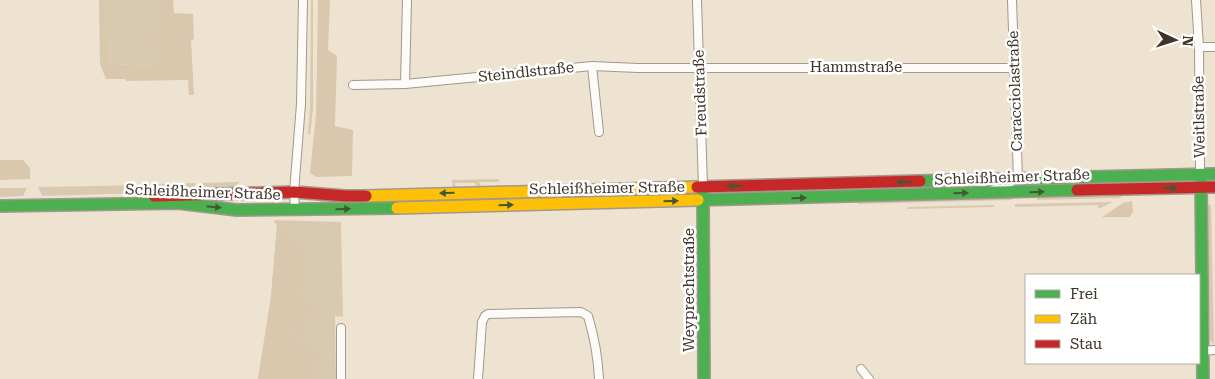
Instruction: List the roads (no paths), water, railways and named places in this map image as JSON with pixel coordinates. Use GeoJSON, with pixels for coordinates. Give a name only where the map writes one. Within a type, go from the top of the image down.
{"type":"FeatureCollection","features":[{"type":"Feature","properties":{"kind":"main road"},"geometry":{"type":"LineString","coordinates":[[1200,174],[1200,351],[1203,379]]}},
{"type":"Feature","properties":{"kind":"main road","name":"Schleißheimer Straße"},"geometry":{"type":"LineString","coordinates":[[0,200],[294,192],[346,196],[1215,174]]}},
{"type":"Feature","properties":{"kind":"main road"},"geometry":{"type":"LineString","coordinates":[[1138,176],[1144,182],[1139,188]]}},
{"type":"Feature","properties":{"kind":"main road","name":"Weyprechtstraße"},"geometry":{"type":"LineString","coordinates":[[703,187],[704,379]]}},
{"type":"Feature","properties":{"kind":"main road","name":"Schleißheimer Straße"},"geometry":{"type":"LineString","coordinates":[[0,206],[178,203],[237,210],[704,201],[1215,187]]}},
{"type":"Feature","properties":{"kind":"street"},"geometry":{"type":"LineString","coordinates":[[295,209],[294,192],[300,114],[303,0]]}},
{"type":"Feature","properties":{"kind":"street"},"geometry":{"type":"LineString","coordinates":[[405,84],[407,0]]}},
{"type":"Feature","properties":{"kind":"street","name":"Freudstraße"},"geometry":{"type":"LineString","coordinates":[[697,0],[703,187]]}},
{"type":"Feature","properties":{"kind":"street","name":"Caracciolastraße"},"geometry":{"type":"LineString","coordinates":[[1012,0],[1018,179]]}},
{"type":"Feature","properties":{"kind":"street","name":"Weitlstraße"},"geometry":{"type":"LineString","coordinates":[[1196,0],[1199,47],[1200,174]]}},
{"type":"Feature","properties":{"kind":"street"},"geometry":{"type":"LineString","coordinates":[[1199,47],[1215,47]]}},
{"type":"Feature","properties":{"kind":"street"},"geometry":{"type":"LineString","coordinates":[[592,66],[599,132]]}},
{"type":"Feature","properties":{"kind":"street","name":"Steindlstraße"},"geometry":{"type":"LineString","coordinates":[[353,85],[405,84],[592,66],[638,68],[699,67]]}},
{"type":"Feature","properties":{"kind":"street","name":"Hammstraße"},"geometry":{"type":"LineString","coordinates":[[699,67],[1013,68]]}},
{"type":"Feature","properties":{"kind":"street"},"geometry":{"type":"LineString","coordinates":[[988,192],[1018,179]]}},
{"type":"Feature","properties":{"kind":"street"},"geometry":{"type":"LineString","coordinates":[[478,379],[481,330],[485,316],[488,314],[581,312],[588,316],[592,327],[599,379]]}},
{"type":"Feature","properties":{"kind":"street"},"geometry":{"type":"LineString","coordinates":[[341,328],[341,379]]}},
{"type":"Feature","properties":{"kind":"street"},"geometry":{"type":"LineString","coordinates":[[1200,351],[1215,350]]}},
{"type":"Feature","properties":{"kind":"street"},"geometry":{"type":"LineString","coordinates":[[861,369],[869,379]]}}]}
